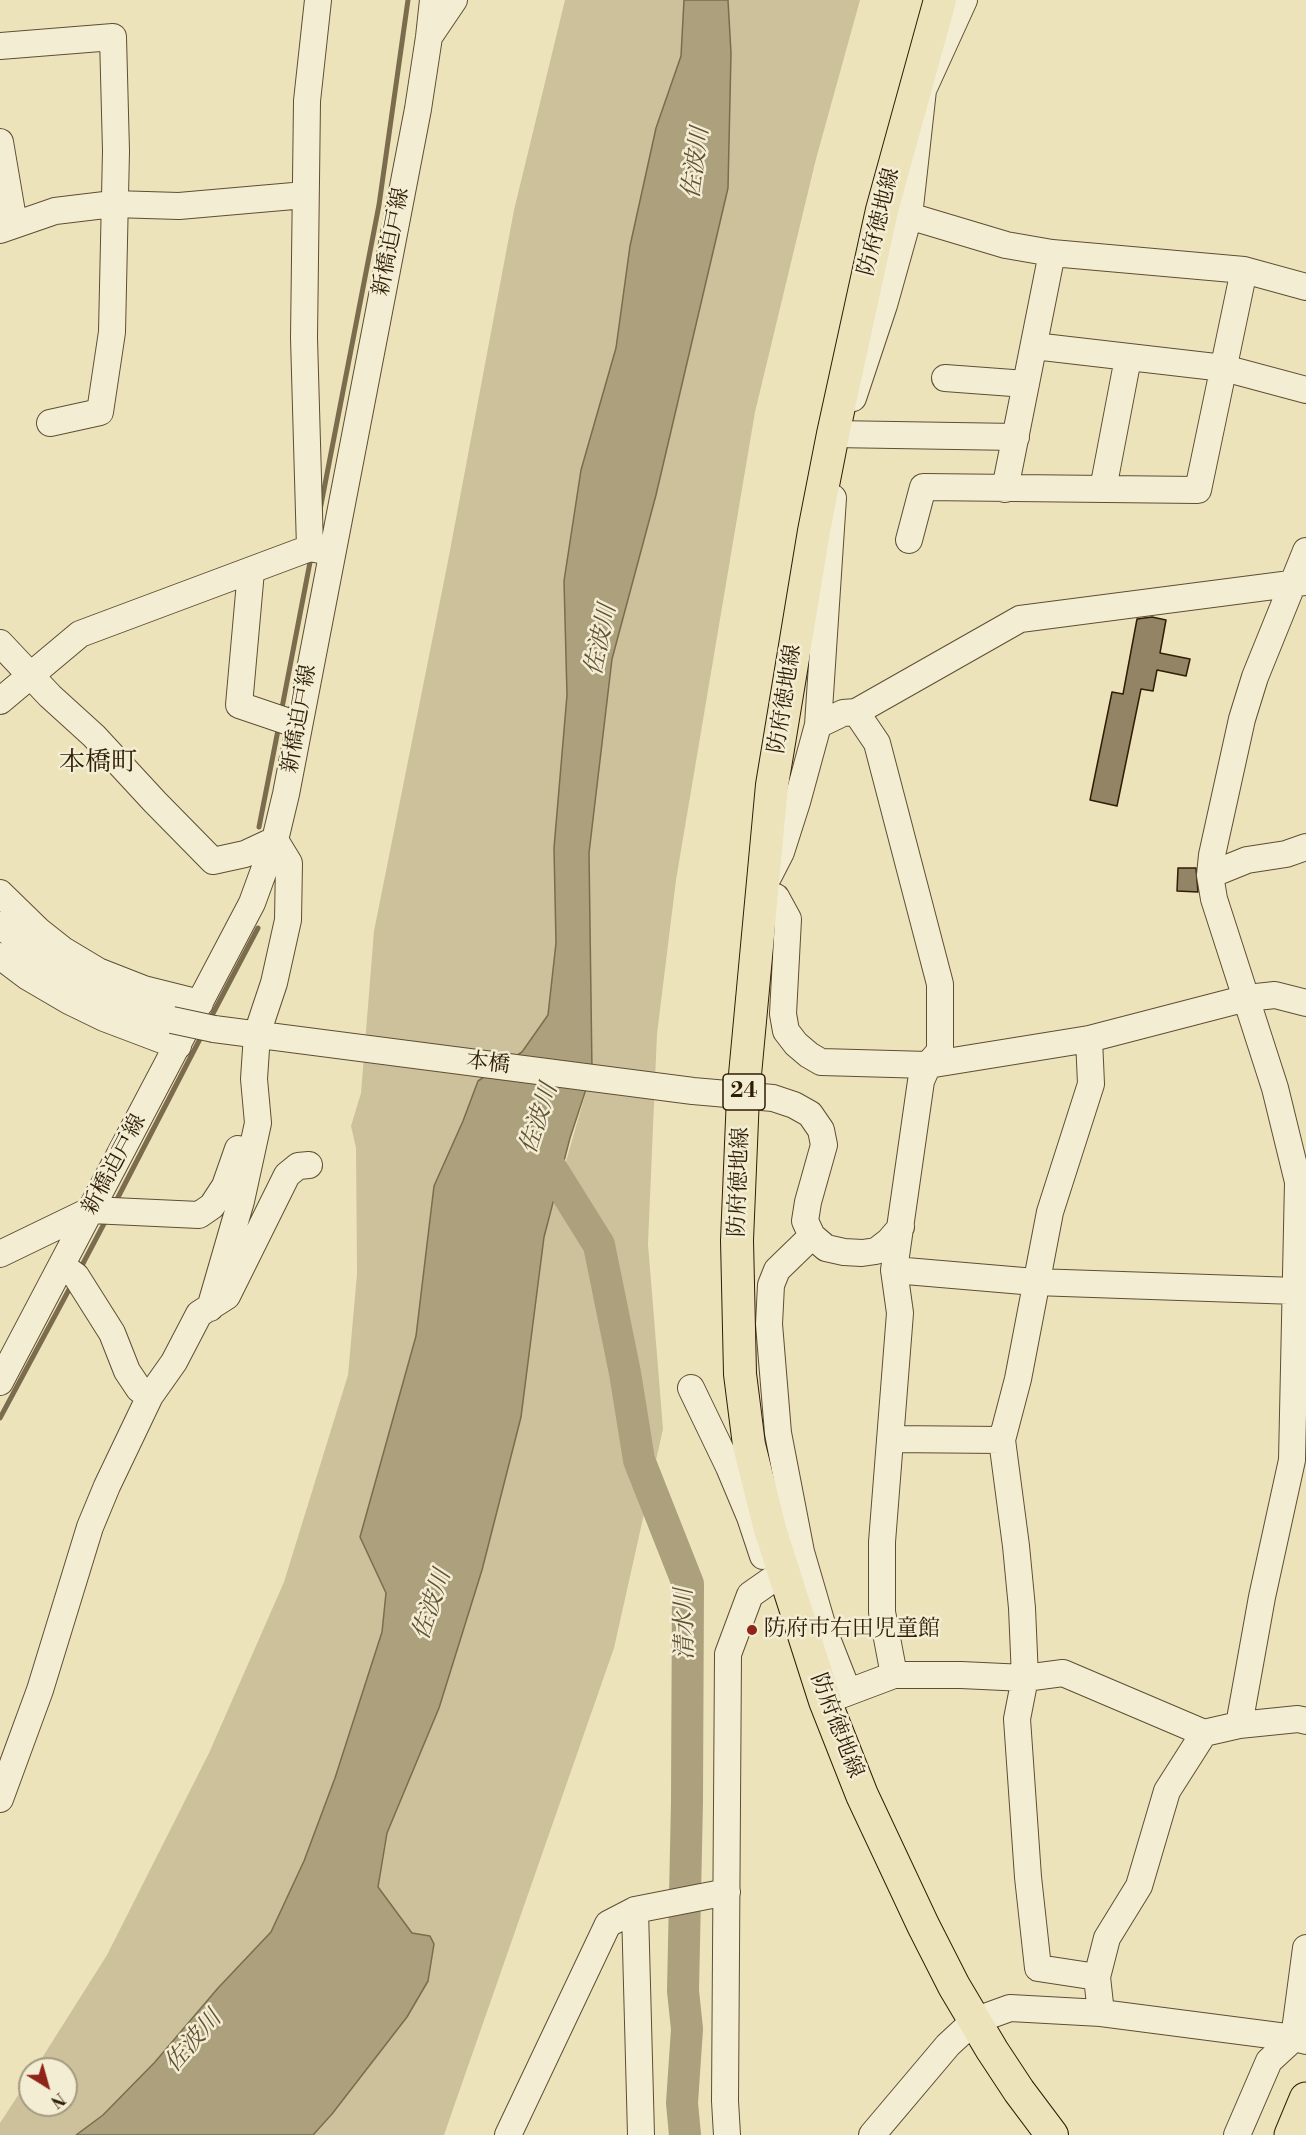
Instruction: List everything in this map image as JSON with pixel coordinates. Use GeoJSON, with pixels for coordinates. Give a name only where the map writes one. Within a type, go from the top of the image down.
{"type":"FeatureCollection","features":[{"type":"Feature","properties":{"kind":"highway"},"geometry":{"type":"LineString","coordinates":[[1291,2135],[1306,2099]]}},
{"type":"Feature","properties":{"kind":"main road","name":"防府徳地線"},"geometry":{"type":"LineString","coordinates":[[940,0],[919,88],[882,210],[840,434],[814,531],[772,785],[743,1096],[737,1240],[740,1374],[749,1445],[777,1578],[836,1697],[862,1795],[922,1925],[974,2020],[1019,2091],[1052,2135]]}},
{"type":"Feature","properties":{"kind":"street"},"geometry":{"type":"LineString","coordinates":[[0,702],[80,634],[251,571],[321,550],[304,338],[306,101],[318,0]]}},
{"type":"Feature","properties":{"kind":"street","name":"新橋迫戸線"},"geometry":{"type":"LineString","coordinates":[[0,1382],[252,903],[275,840],[298,725],[321,550],[414,132],[433,0]]}},
{"type":"Feature","properties":{"kind":"street"},"geometry":{"type":"LineString","coordinates":[[429,36],[454,0]]}},
{"type":"Feature","properties":{"kind":"street"},"geometry":{"type":"LineString","coordinates":[[964,0],[919,88],[909,216],[884,305],[840,434],[832,507],[818,725],[781,852],[761,891],[776,897],[788,919],[783,1014],[786,1031],[796,1044],[821,1062],[928,1065],[1089,1039],[1247,998],[1275,995],[1306,1003]]}},
{"type":"Feature","properties":{"kind":"street"},"geometry":{"type":"LineString","coordinates":[[0,46],[113,37],[116,151],[113,204],[112,332],[100,412],[50,423]]}},
{"type":"Feature","properties":{"kind":"street"},"geometry":{"type":"LineString","coordinates":[[0,142],[7,227],[55,211],[113,204],[179,206],[305,195]]}},
{"type":"Feature","properties":{"kind":"street"},"geometry":{"type":"LineString","coordinates":[[909,216],[1006,245],[1052,254],[1244,270],[1306,287]]}},
{"type":"Feature","properties":{"kind":"street"},"geometry":{"type":"LineString","coordinates":[[1005,489],[1052,254]]}},
{"type":"Feature","properties":{"kind":"street"},"geometry":{"type":"LineString","coordinates":[[909,540],[923,487],[1198,490],[1244,270]]}},
{"type":"Feature","properties":{"kind":"street"},"geometry":{"type":"LineString","coordinates":[[1034,346],[1224,368],[1306,390]]}},
{"type":"Feature","properties":{"kind":"street"},"geometry":{"type":"LineString","coordinates":[[1102,489],[1128,358]]}},
{"type":"Feature","properties":{"kind":"street"},"geometry":{"type":"LineString","coordinates":[[945,378],[1026,384]]}},
{"type":"Feature","properties":{"kind":"street"},"geometry":{"type":"LineString","coordinates":[[840,434],[1016,437]]}},
{"type":"Feature","properties":{"kind":"street"},"geometry":{"type":"LineString","coordinates":[[1239,1725],[1262,1597],[1299,1461],[1296,1291],[1298,1182],[1275,1088],[1214,899],[1210,875],[1212,855],[1242,719],[1255,677],[1299,583],[1306,551]]}},
{"type":"Feature","properties":{"kind":"street"},"geometry":{"type":"LineString","coordinates":[[251,571],[239,705],[298,725]]}},
{"type":"Feature","properties":{"kind":"street"},"geometry":{"type":"LineString","coordinates":[[818,725],[843,713],[856,712],[1020,619],[1299,583]]}},
{"type":"Feature","properties":{"kind":"street"},"geometry":{"type":"LineString","coordinates":[[0,644],[50,696],[94,736],[213,861],[245,854],[275,840],[289,863],[288,920],[274,983],[257,1034],[254,1079],[258,1123],[241,1202],[210,1308]]}},
{"type":"Feature","properties":{"kind":"street"},"geometry":{"type":"LineString","coordinates":[[856,712],[877,743],[940,984],[940,1051],[928,1065],[921,1081],[894,1270],[900,1313],[882,1542],[882,1612],[894,1676]]}},
{"type":"Feature","properties":{"kind":"street"},"geometry":{"type":"LineString","coordinates":[[1210,875],[1247,860],[1286,854],[1306,847]]}},
{"type":"Feature","properties":{"kind":"street"},"geometry":{"type":"LineString","coordinates":[[0,893],[47,938],[98,971],[144,989],[200,1003]]}},
{"type":"Feature","properties":{"kind":"street","name":"本橋"},"geometry":{"type":"LineString","coordinates":[[0,925],[56,970],[119,1002],[172,1020],[214,1029],[693,1091],[773,1098],[794,1105],[810,1114],[821,1130],[824,1145],[805,1221],[812,1236]]}},
{"type":"Feature","properties":{"kind":"street"},"geometry":{"type":"LineString","coordinates":[[274,983],[285,972],[296,955]]}},
{"type":"Feature","properties":{"kind":"street"},"geometry":{"type":"LineString","coordinates":[[0,956],[28,977],[104,1018],[178,1046]]}},
{"type":"Feature","properties":{"kind":"street"},"geometry":{"type":"LineString","coordinates":[[1089,1039],[1091,1084],[1050,1212],[1018,1379],[1002,1440],[1016,1545],[1025,1677],[1017,1719],[1028,1876],[1038,1968],[1097,1977]]}},
{"type":"Feature","properties":{"kind":"street"},"geometry":{"type":"LineString","coordinates":[[0,1254],[91,1210],[199,1215],[212,1206],[225,1186],[237,1152],[254,1079]]}},
{"type":"Feature","properties":{"kind":"street"},"geometry":{"type":"LineString","coordinates":[[0,1799],[40,1690],[90,1527],[106,1486],[150,1396],[174,1362],[199,1314],[227,1296],[287,1174],[298,1166],[309,1165]]}},
{"type":"Feature","properties":{"kind":"street"},"geometry":{"type":"LineString","coordinates":[[901,1227],[876,1251],[862,1253],[825,1248],[812,1236],[777,1270],[771,1285],[769,1324],[778,1433],[801,1552],[824,1631],[836,1697],[894,1676],[1025,1677],[1063,1673],[1204,1733],[1239,1725],[1298,1719],[1306,1721]]}},
{"type":"Feature","properties":{"kind":"street"},"geometry":{"type":"LineString","coordinates":[[62,1266],[76,1276],[112,1333],[127,1371],[139,1389],[150,1396]]}},
{"type":"Feature","properties":{"kind":"street"},"geometry":{"type":"LineString","coordinates":[[894,1270],[1035,1282],[1296,1291]]}},
{"type":"Feature","properties":{"kind":"street"},"geometry":{"type":"LineString","coordinates":[[691,1389],[729,1467],[777,1578],[750,1595],[728,1654],[724,2101],[727,2135]]}},
{"type":"Feature","properties":{"kind":"street"},"geometry":{"type":"LineString","coordinates":[[890,1439],[1002,1440]]}},
{"type":"Feature","properties":{"kind":"street"},"geometry":{"type":"LineString","coordinates":[[1101,2013],[1097,1977],[1107,1938],[1138,1886],[1167,1791],[1204,1733]]}},
{"type":"Feature","properties":{"kind":"street"},"geometry":{"type":"LineString","coordinates":[[508,2135],[608,1924],[641,1908],[727,1892]]}},
{"type":"Feature","properties":{"kind":"street"},"geometry":{"type":"LineString","coordinates":[[640,2135],[641,1908]]}},
{"type":"Feature","properties":{"kind":"street"},"geometry":{"type":"LineString","coordinates":[[1300,2040],[1306,1948]]}},
{"type":"Feature","properties":{"kind":"street"},"geometry":{"type":"LineString","coordinates":[[872,2135],[948,2045],[974,2020],[1010,2008],[1101,2013],[1300,2040]]}},
{"type":"Feature","properties":{"kind":"street"},"geometry":{"type":"LineString","coordinates":[[1237,2135],[1269,2061],[1300,2040]]}},
{"type":"Feature","properties":{"kind":"shaded area"},"geometry":{"type":"Polygon","coordinates":[[[565,0],[684,0],[681,56],[656,128],[630,246],[616,348],[564,581],[567,695],[554,848],[556,943],[548,1015],[522,1052],[478,1081],[434,1186],[416,1336],[360,1537],[386,1593],[382,1632],[335,1778],[304,1861],[271,1932],[218,1988],[155,2062],[103,2115],[76,2135],[0,2135],[0,2123],[18,2095],[18,2117],[78,2117],[78,2057],[43,2057],[107,1955],[209,1753],[284,1582],[348,1375],[357,1274],[356,1148],[351,1126],[361,1093],[374,931],[448,561],[514,210],[565,0]]]}},
{"type":"Feature","properties":{"kind":"shaded area"},"geometry":{"type":"Polygon","coordinates":[[[728,0],[860,0],[816,159],[755,412],[676,880],[657,1034],[648,1244],[663,1429],[614,1648],[444,2135],[313,2135],[332,2114],[430,1936],[412,1934],[378,1887],[387,1833],[439,1708],[482,1570],[521,1417],[544,1237],[592,1071],[589,853],[612,659],[656,495],[731,53],[728,0]]]}},
{"type":"Feature","properties":{"kind":"water","name":"佐波川"},"geometry":{"type":"Polygon","coordinates":[[[684,0],[728,0],[731,53],[728,188],[656,495],[612,659],[589,853],[592,1071],[570,1138],[544,1237],[521,1417],[482,1570],[439,1708],[387,1833],[378,1887],[412,1933],[430,1936],[434,1944],[428,1981],[407,2017],[313,2135],[76,2135],[103,2115],[155,2062],[218,1988],[271,1932],[304,1861],[335,1778],[382,1632],[386,1593],[360,1537],[416,1336],[434,1186],[478,1081],[522,1052],[548,1015],[556,943],[554,848],[567,695],[564,581],[581,470],[616,348],[630,246],[656,128],[681,56],[684,0]]]}},
{"type":"Feature","properties":{"kind":"building"},"geometry":{"type":"Polygon","coordinates":[[[1152,617],[1166,620],[1160,653],[1190,659],[1186,676],[1157,670],[1153,691],[1141,689],[1117,806],[1090,800],[1112,692],[1123,694],[1137,619],[1152,617]]]}},
{"type":"Feature","properties":{"kind":"building"},"geometry":{"type":"Polygon","coordinates":[[[1178,868],[1196,868],[1198,892],[1177,891],[1178,868]]]}},
{"type":"Feature","properties":{"kind":"waterway"},"geometry":{"type":"LineString","coordinates":[[320,510],[379,205],[408,0]]}},
{"type":"Feature","properties":{"kind":"waterway"},"geometry":{"type":"LineString","coordinates":[[281,713],[311,557]]}},
{"type":"Feature","properties":{"kind":"waterway"},"geometry":{"type":"LineString","coordinates":[[259,827],[279,725]]}},
{"type":"Feature","properties":{"kind":"waterway"},"geometry":{"type":"LineString","coordinates":[[209,1021],[258,928]]}},
{"type":"Feature","properties":{"kind":"waterway"},"geometry":{"type":"LineString","coordinates":[[114,1205],[202,1035]]}},
{"type":"Feature","properties":{"kind":"waterway","name":"清水川"},"geometry":{"type":"LineString","coordinates":[[536,1144],[599,1245],[625,1373],[639,1460],[688,1584],[683,1991],[687,2029],[682,2103],[685,2135]]}},
{"type":"Feature","properties":{"kind":"waterway"},"geometry":{"type":"LineString","coordinates":[[79,1271],[107,1218]]}},
{"type":"Feature","properties":{"kind":"waterway"},"geometry":{"type":"LineString","coordinates":[[0,1418],[72,1284]]}},
{"type":"Feature","properties":{"kind":"place","name":"防府市右田児童館"},"geometry":{"type":"Point","coordinates":[752,1630]}},
{"type":"Feature","properties":{"kind":"district","name":"本橋町"},"geometry":{"type":"Point","coordinates":[98,764]}}]}
